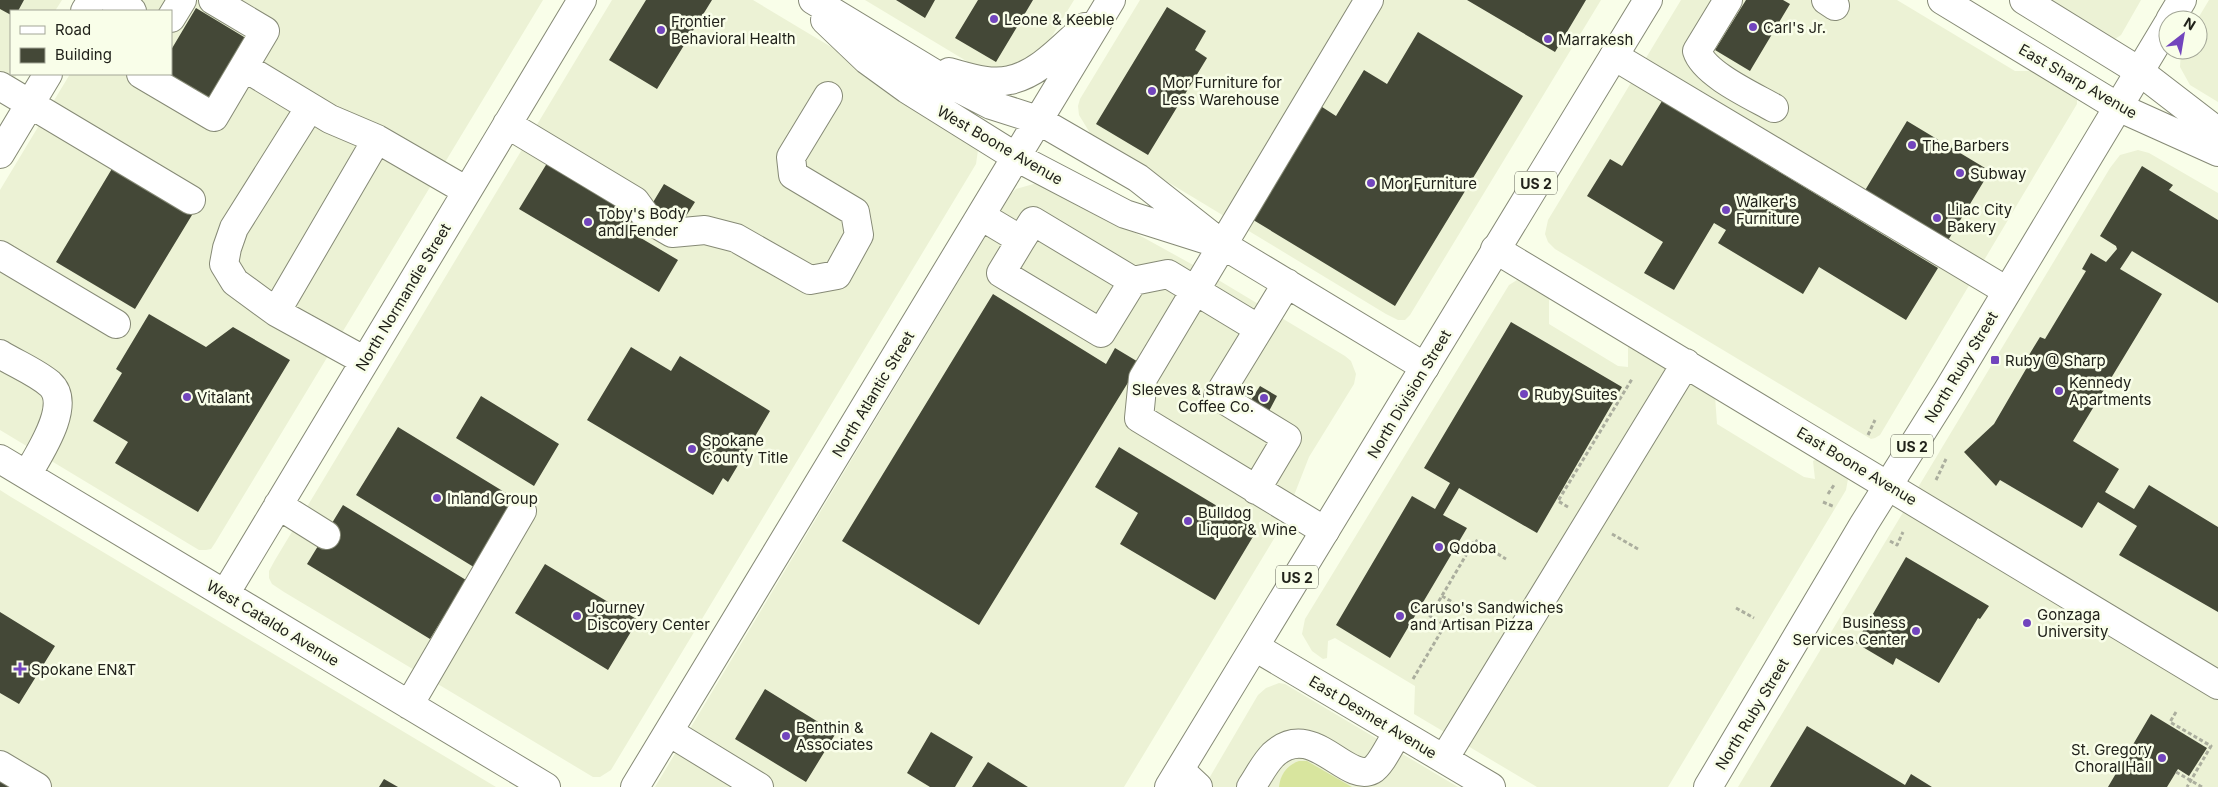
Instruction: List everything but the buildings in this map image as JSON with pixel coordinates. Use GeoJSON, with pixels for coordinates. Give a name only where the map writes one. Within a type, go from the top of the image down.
{"type":"FeatureCollection","features":[{"type":"Feature","properties":{"kind":"street"},"geometry":{"type":"LineString","coordinates":[[113,0],[130,10]]}},
{"type":"Feature","properties":{"kind":"street"},"geometry":{"type":"LineString","coordinates":[[172,16],[182,0]]}},
{"type":"Feature","properties":{"kind":"street"},"geometry":{"type":"LineString","coordinates":[[143,75],[214,117],[265,31],[213,0]]}},
{"type":"Feature","properties":{"kind":"street","name":"North Normandie Street"},"geometry":{"type":"LineString","coordinates":[[225,594],[582,0]]}},
{"type":"Feature","properties":{"kind":"street","name":"West Boone Avenue"},"geometry":{"type":"LineString","coordinates":[[804,0],[867,60],[907,89],[1016,157],[1125,214],[1223,245]]}},
{"type":"Feature","properties":{"kind":"street","name":"West Boone Avenue"},"geometry":{"type":"LineString","coordinates":[[813,0],[991,105],[1038,120],[1138,178],[1223,245],[1425,367]]}},
{"type":"Feature","properties":{"kind":"street"},"geometry":{"type":"LineString","coordinates":[[1325,531],[1139,418],[1143,378],[1369,0]]}},
{"type":"Feature","properties":{"kind":"street","name":"North Division Street"},"geometry":{"type":"LineString","coordinates":[[1182,781],[1255,647],[1648,0]]}},
{"type":"Feature","properties":{"kind":"street"},"geometry":{"type":"LineString","coordinates":[[1728,0],[1697,51],[1700,60],[1711,70],[1774,108]]}},
{"type":"Feature","properties":{"kind":"street","name":"East Sharp Avenue"},"geometry":{"type":"LineString","coordinates":[[1942,0],[2118,107],[2218,152]]}},
{"type":"Feature","properties":{"kind":"street"},"geometry":{"type":"LineString","coordinates":[[2024,0],[2139,71],[2218,132]]}},
{"type":"Feature","properties":{"kind":"street"},"geometry":{"type":"LineString","coordinates":[[919,64],[978,80],[1009,81],[1030,73],[1108,5]]}},
{"type":"Feature","properties":{"kind":"street","name":"North Atlantic Street"},"geometry":{"type":"LineString","coordinates":[[635,787],[1108,5]]}},
{"type":"Feature","properties":{"kind":"street","name":"North Ruby Street"},"geometry":{"type":"LineString","coordinates":[[1708,787],[1888,484],[2158,40]]}},
{"type":"Feature","properties":{"kind":"street"},"geometry":{"type":"LineString","coordinates":[[1614,56],[2007,291]]}},
{"type":"Feature","properties":{"kind":"street"},"geometry":{"type":"LineString","coordinates":[[244,67],[330,119],[377,139],[467,191]]}},
{"type":"Feature","properties":{"kind":"street"},"geometry":{"type":"LineString","coordinates":[[1,149],[47,75]]}},
{"type":"Feature","properties":{"kind":"street"},"geometry":{"type":"LineString","coordinates":[[0,86],[190,200]]}},
{"type":"Feature","properties":{"kind":"street"},"geometry":{"type":"LineString","coordinates":[[507,124],[635,201],[648,219],[672,233],[705,230],[736,238],[810,280],[837,275],[859,234],[855,212],[793,175],[791,157],[828,96]]}},
{"type":"Feature","properties":{"kind":"street"},"geometry":{"type":"LineString","coordinates":[[310,106],[234,228],[224,264],[235,282],[276,312],[365,361]]}},
{"type":"Feature","properties":{"kind":"street"},"geometry":{"type":"LineString","coordinates":[[276,312],[377,139]]}},
{"type":"Feature","properties":{"kind":"street"},"geometry":{"type":"LineString","coordinates":[[981,216],[1021,240]]}},
{"type":"Feature","properties":{"kind":"street"},"geometry":{"type":"LineString","coordinates":[[1133,281],[1101,333],[1001,273],[1033,221],[1133,281],[1168,274],[1259,329]]}},
{"type":"Feature","properties":{"kind":"street","name":"East Boone Avenue"},"geometry":{"type":"LineString","coordinates":[[1495,250],[1888,484],[2218,685]]}},
{"type":"Feature","properties":{"kind":"street"},"geometry":{"type":"LineString","coordinates":[[0,255],[116,324]]}},
{"type":"Feature","properties":{"kind":"street"},"geometry":{"type":"LineString","coordinates":[[1256,490],[1287,438],[1218,396],[1287,283]]}},
{"type":"Feature","properties":{"kind":"street"},"geometry":{"type":"LineString","coordinates":[[0,354],[51,385],[56,393],[58,406],[56,420],[26,475]]}},
{"type":"Feature","properties":{"kind":"street"},"geometry":{"type":"LineString","coordinates":[[1444,759],[1686,363]]}},
{"type":"Feature","properties":{"kind":"street","name":"West Cataldo Avenue"},"geometry":{"type":"LineString","coordinates":[[0,459],[546,787]]}},
{"type":"Feature","properties":{"kind":"street"},"geometry":{"type":"LineString","coordinates":[[278,505],[326,535]]}},
{"type":"Feature","properties":{"kind":"street"},"geometry":{"type":"LineString","coordinates":[[409,705],[522,511]]}},
{"type":"Feature","properties":{"kind":"street","name":"East Desmet Avenue"},"geometry":{"type":"LineString","coordinates":[[1255,647],[1491,787]]}},
{"type":"Feature","properties":{"kind":"street"},"geometry":{"type":"LineString","coordinates":[[668,732],[759,787]]}},
{"type":"Feature","properties":{"kind":"street"},"geometry":{"type":"LineString","coordinates":[[1251,787],[1273,756],[1293,743],[1304,744],[1317,749],[1356,770],[1364,772],[1372,770],[1398,732]]}},
{"type":"Feature","properties":{"kind":"street"},"geometry":{"type":"LineString","coordinates":[[0,765],[36,787]]}},
{"type":"Feature","properties":{"kind":"path"},"geometry":{"type":"LineString","coordinates":[[1558,501],[1632,379]]}},
{"type":"Feature","properties":{"kind":"path"},"geometry":{"type":"LineString","coordinates":[[1868,435],[1876,420]]}},
{"type":"Feature","properties":{"kind":"path"},"geometry":{"type":"LineString","coordinates":[[1936,480],[1946,458]]}},
{"type":"Feature","properties":{"kind":"path"},"geometry":{"type":"LineString","coordinates":[[1823,502],[1835,507]]}},
{"type":"Feature","properties":{"kind":"path"},"geometry":{"type":"LineString","coordinates":[[1890,540],[1897,546],[1903,532]]}},
{"type":"Feature","properties":{"kind":"path"},"geometry":{"type":"LineString","coordinates":[[1413,679],[1445,624],[1430,616],[1475,540],[1506,559]]}},
{"type":"Feature","properties":{"kind":"path"},"geometry":{"type":"LineString","coordinates":[[1442,596],[1472,614]]}},
{"type":"Feature","properties":{"kind":"path"},"geometry":{"type":"LineString","coordinates":[[1736,608],[1754,618]]}},
{"type":"Feature","properties":{"kind":"path"},"geometry":{"type":"LineString","coordinates":[[2176,712],[2170,722],[2211,746],[2186,787]]}},
{"type":"Feature","properties":{"kind":"path"},"geometry":{"type":"LineString","coordinates":[[2176,772],[2202,787]]}},
{"type":"Feature","properties":{"kind":"shaded area"},"geometry":{"type":"Polygon","coordinates":[[[0,0],[62,0],[56,10],[10,10],[10,75],[16,75],[4,97],[0,94],[0,0]]]}},
{"type":"Feature","properties":{"kind":"shaded area"},"geometry":{"type":"Polygon","coordinates":[[[114,0],[543,0],[215,543],[211,549],[206,550],[199,550],[0,430],[0,190],[69,75],[172,75],[172,10],[108,10],[114,0]]]}},
{"type":"Feature","properties":{"kind":"shaded area"},"geometry":{"type":"Polygon","coordinates":[[[612,0],[753,0],[858,63],[976,144],[978,150],[976,164],[611,770],[600,777],[593,777],[284,592],[272,584],[269,578],[269,571],[612,0]]]}},
{"type":"Feature","properties":{"kind":"shaded area"},"geometry":{"type":"Polygon","coordinates":[[[865,0],[1074,0],[1046,46],[1029,61],[999,70],[981,68],[968,62],[865,0]]]}},
{"type":"Feature","properties":{"kind":"shaded area"},"geometry":{"type":"Polygon","coordinates":[[[1140,0],[1601,0],[1410,315],[1405,320],[1398,320],[1100,141],[1090,133],[1079,115],[1078,106],[1080,99],[1140,0]]]}},
{"type":"Feature","properties":{"kind":"shaded area"},"geometry":{"type":"Polygon","coordinates":[[[1681,0],[1897,0],[2015,71],[2034,71],[2077,98],[2077,104],[1880,435],[1875,438],[1871,439],[1555,249],[1548,242],[1545,234],[1548,220],[1681,0]]]}},
{"type":"Feature","properties":{"kind":"shaded area"},"geometry":{"type":"Polygon","coordinates":[[[2050,0],[2141,0],[2121,35],[2115,39],[2050,0]]]}},
{"type":"Feature","properties":{"kind":"shaded area"},"geometry":{"type":"Polygon","coordinates":[[[2209,0],[2218,0],[2218,102],[2190,85],[2180,67],[2180,60],[2208,60],[2208,10],[2203,10],[2209,0]]]}},
{"type":"Feature","properties":{"kind":"shaded area","name":"Gonzaga University"},"geometry":{"type":"Polygon","coordinates":[[[2138,150],[2149,153],[2218,193],[2218,787],[1738,787],[2110,168],[2120,155],[2138,150]]]}},
{"type":"Feature","properties":{"kind":"shaded area"},"geometry":{"type":"Polygon","coordinates":[[[1037,183],[1052,187],[1195,266],[1345,356],[1351,361],[1356,374],[1354,384],[1309,457],[1293,498],[1281,518],[1275,537],[1124,787],[655,787],[1011,194],[1016,189],[1037,183]]]}},
{"type":"Feature","properties":{"kind":"shaded area"},"geometry":{"type":"Polygon","coordinates":[[[1517,280],[1549,298],[1549,324],[1618,366],[1628,367],[1628,346],[1630,346],[1715,396],[1717,424],[1804,477],[1815,479],[1813,461],[1817,459],[1846,475],[1848,479],[1846,490],[1668,787],[1537,787],[1414,714],[1415,686],[1335,638],[1328,641],[1327,658],[1323,659],[1312,651],[1302,634],[1305,619],[1509,285],[1517,280]]]}},
{"type":"Feature","properties":{"kind":"shaded area"},"geometry":{"type":"Polygon","coordinates":[[[0,490],[11,497],[496,787],[0,787],[0,490]]]}},
{"type":"Feature","properties":{"kind":"shaded area"},"geometry":{"type":"Polygon","coordinates":[[[1279,683],[1285,684],[1458,787],[1204,787],[1258,695],[1266,688],[1279,683]]]}},
{"type":"Feature","properties":{"kind":"green space"},"geometry":{"type":"Polygon","coordinates":[[[1299,761],[1307,761],[1352,787],[1279,787],[1285,771],[1299,761]]]}},
{"type":"Feature","properties":{"kind":"place","name":"Leone & Keeble"},"geometry":{"type":"Point","coordinates":[994,19]}},
{"type":"Feature","properties":{"kind":"place","name":"Carl's Jr."},"geometry":{"type":"Point","coordinates":[1753,27]}},
{"type":"Feature","properties":{"kind":"place","name":"Frontier Behavioral Health"},"geometry":{"type":"Point","coordinates":[661,30]}},
{"type":"Feature","properties":{"kind":"place","name":"Marrakesh"},"geometry":{"type":"Point","coordinates":[1548,39]}},
{"type":"Feature","properties":{"kind":"place","name":"Mor Furniture for Less Warehouse"},"geometry":{"type":"Point","coordinates":[1152,91]}},
{"type":"Feature","properties":{"kind":"place","name":"The Barbers"},"geometry":{"type":"Point","coordinates":[1912,145]}},
{"type":"Feature","properties":{"kind":"place","name":"Subway"},"geometry":{"type":"Point","coordinates":[1960,173]}},
{"type":"Feature","properties":{"kind":"place","name":"Mor Furniture"},"geometry":{"type":"Point","coordinates":[1371,183]}},
{"type":"Feature","properties":{"kind":"place","name":"Walker's Furniture"},"geometry":{"type":"Point","coordinates":[1726,210]}},
{"type":"Feature","properties":{"kind":"place","name":"Lilac City Bakery"},"geometry":{"type":"Point","coordinates":[1937,218]}},
{"type":"Feature","properties":{"kind":"place","name":"Toby's Body and Fender"},"geometry":{"type":"Point","coordinates":[588,222]}},
{"type":"Feature","properties":{"kind":"place","name":"Ruby @ Sharp"},"geometry":{"type":"Point","coordinates":[1995,360]}},
{"type":"Feature","properties":{"kind":"place","name":"Kennedy Apartments"},"geometry":{"type":"Point","coordinates":[2059,391]}},
{"type":"Feature","properties":{"kind":"place","name":"Ruby Suites"},"geometry":{"type":"Point","coordinates":[1524,394]}},
{"type":"Feature","properties":{"kind":"place","name":"Vitalant"},"geometry":{"type":"Point","coordinates":[187,397]}},
{"type":"Feature","properties":{"kind":"place","name":"Sleeves & Straws Coffee Co."},"geometry":{"type":"Point","coordinates":[1264,398]}},
{"type":"Feature","properties":{"kind":"place","name":"Spokane County Title"},"geometry":{"type":"Point","coordinates":[692,449]}},
{"type":"Feature","properties":{"kind":"place","name":"Inland Group"},"geometry":{"type":"Point","coordinates":[437,498]}},
{"type":"Feature","properties":{"kind":"place","name":"Bulldog Liquor & Wine"},"geometry":{"type":"Point","coordinates":[1188,521]}},
{"type":"Feature","properties":{"kind":"place","name":"Qdoba"},"geometry":{"type":"Point","coordinates":[1439,547]}},
{"type":"Feature","properties":{"kind":"place","name":"Journey Discovery Center"},"geometry":{"type":"Point","coordinates":[577,616]}},
{"type":"Feature","properties":{"kind":"place","name":"Caruso's Sandwiches and Artisan Pizza"},"geometry":{"type":"Point","coordinates":[1400,616]}},
{"type":"Feature","properties":{"kind":"place","name":"Gonzaga University"},"geometry":{"type":"Point","coordinates":[2027,623]}},
{"type":"Feature","properties":{"kind":"place","name":"Business Services Center"},"geometry":{"type":"Point","coordinates":[1916,631]}},
{"type":"Feature","properties":{"kind":"place","name":"Spokane EN&T"},"geometry":{"type":"Point","coordinates":[20,669]}},
{"type":"Feature","properties":{"kind":"place","name":"Benthin & Associates"},"geometry":{"type":"Point","coordinates":[786,736]}},
{"type":"Feature","properties":{"kind":"place","name":"St. Gregory Choral Hall"},"geometry":{"type":"Point","coordinates":[2162,758]}}]}
